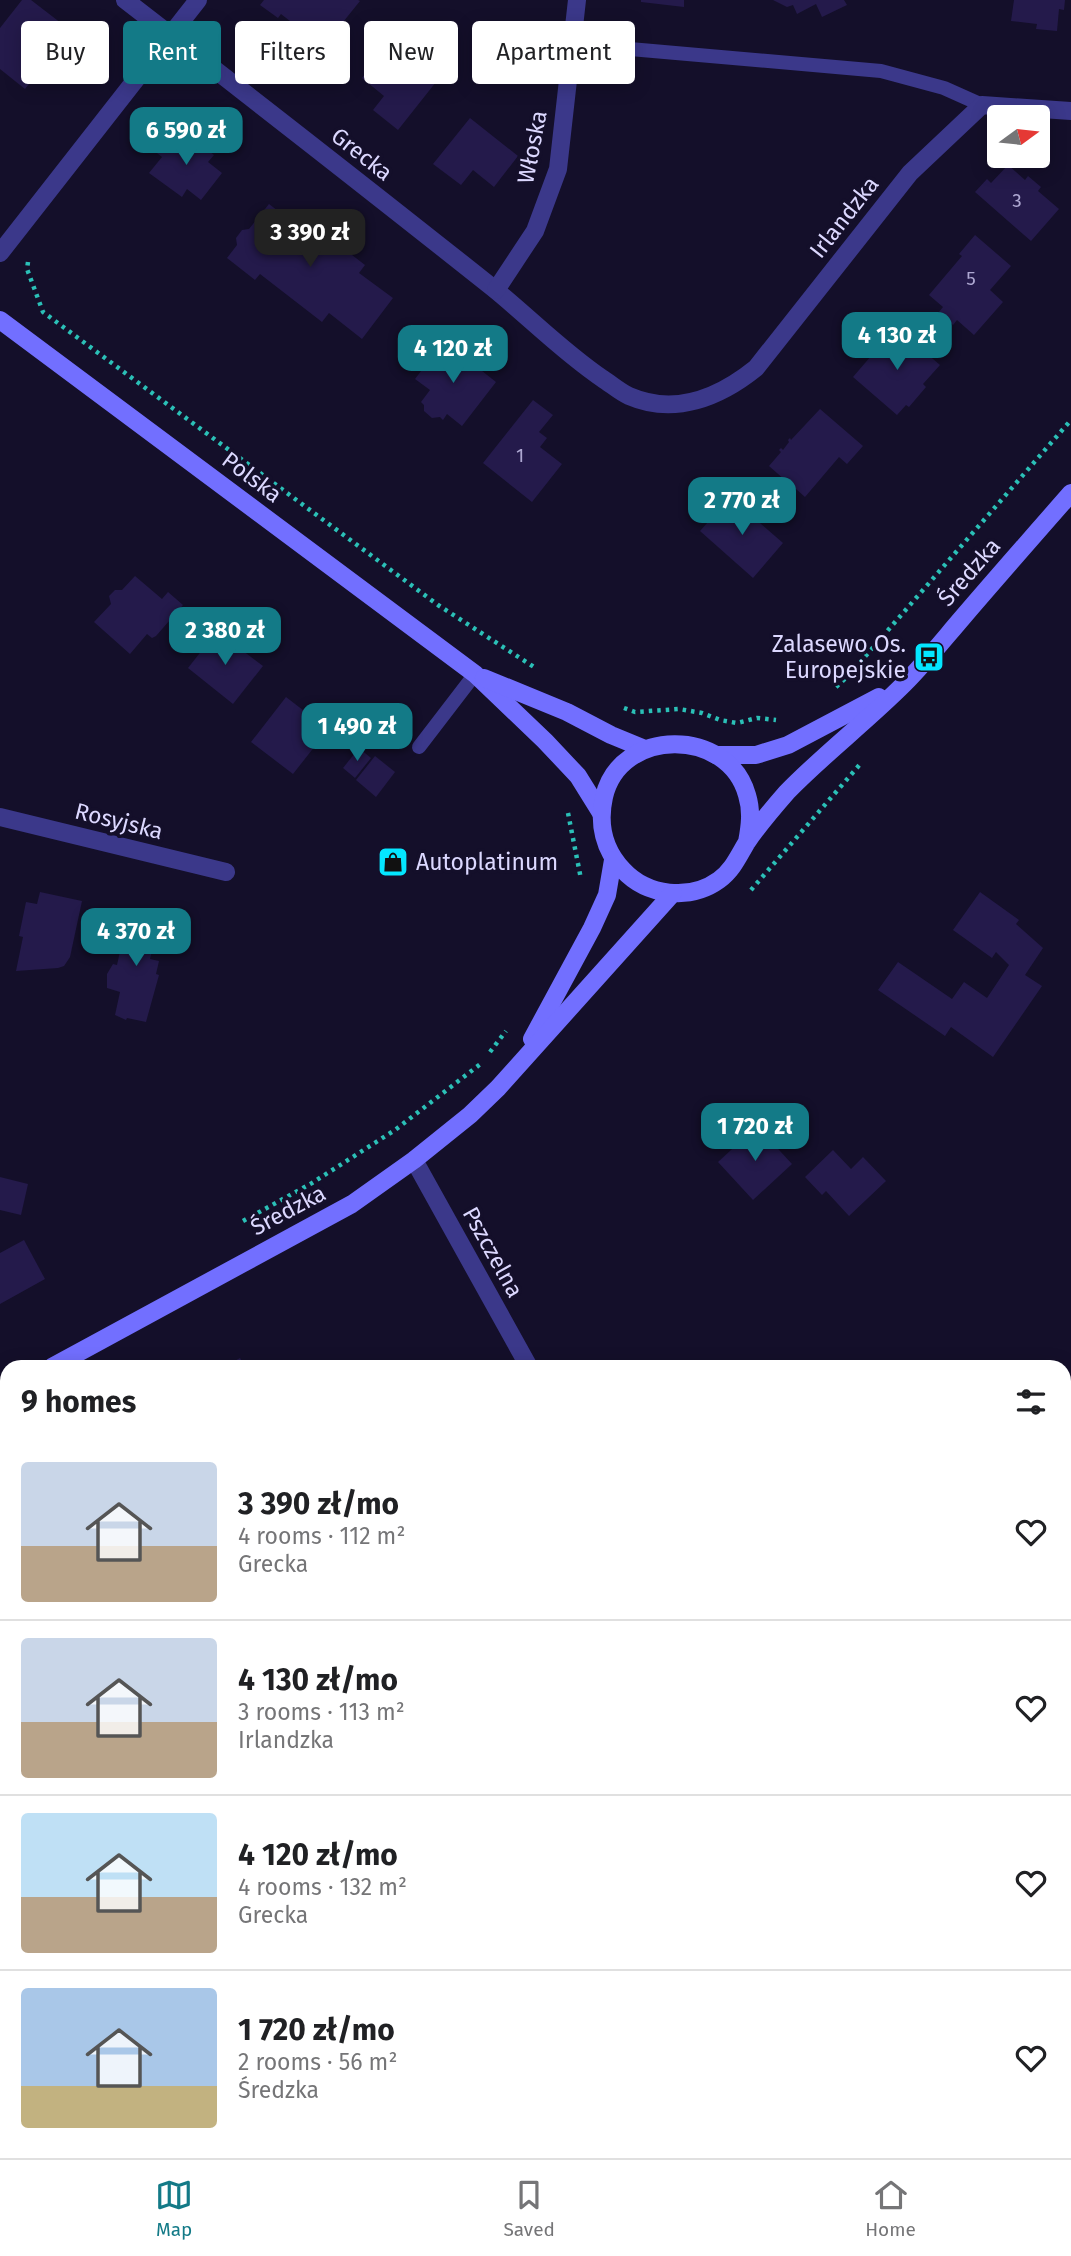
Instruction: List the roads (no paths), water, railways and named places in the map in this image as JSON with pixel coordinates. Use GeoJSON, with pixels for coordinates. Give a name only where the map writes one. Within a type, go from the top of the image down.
{"type":"FeatureCollection","features":[{"type":"Feature","properties":{"kind":"street","name":"Grecka"},"geometry":{"type":"LineString","coordinates":[[125,0],[152,21]]}},
{"type":"Feature","properties":{"kind":"street"},"geometry":{"type":"LineString","coordinates":[[181,21],[198,0]]}},
{"type":"Feature","properties":{"kind":"street","name":"Włoska"},"geometry":{"type":"LineString","coordinates":[[575,21],[577,0]]}},
{"type":"Feature","properties":{"kind":"street","name":"Grecka"},"geometry":{"type":"LineString","coordinates":[[221,75],[496,290],[577,362],[628,396],[675,406]]}},
{"type":"Feature","properties":{"kind":"street"},"geometry":{"type":"LineString","coordinates":[[0,253],[132,84]]}},
{"type":"Feature","properties":{"kind":"street","name":"Włoska"},"geometry":{"type":"LineString","coordinates":[[496,290],[535,231],[558,169],[568,84]]}},
{"type":"Feature","properties":{"kind":"street"},"geometry":{"type":"LineString","coordinates":[[982,105],[1071,111]]}},
{"type":"Feature","properties":{"kind":"street","name":"Irlandzka"},"geometry":{"type":"LineString","coordinates":[[675,406],[709,398],[738,383],[756,368],[910,173],[982,105]]}},
{"type":"Feature","properties":{"kind":"street","name":"Polska"},"geometry":{"type":"LineString","coordinates":[[0,320],[474,674],[578,776],[601,813]]}},
{"type":"Feature","properties":{"kind":"street","name":"Średzka"},"geometry":{"type":"LineString","coordinates":[[747,842],[771,809],[805,774],[904,684],[1071,493]]}},
{"type":"Feature","properties":{"kind":"street","name":"Polska"},"geometry":{"type":"LineString","coordinates":[[474,674],[567,712],[645,749]]}},
{"type":"Feature","properties":{"kind":"street","name":"Średzka"},"geometry":{"type":"LineString","coordinates":[[716,755],[755,755],[788,745],[904,684]]}},
{"type":"Feature","properties":{"kind":"street"},"geometry":{"type":"LineString","coordinates":[[669,743],[694,745],[716,755],[735,771],[747,793],[751,817],[747,842],[736,863],[719,880],[697,891],[673,893],[650,889],[629,877],[613,860],[603,837],[601,813],[605,793],[614,775],[628,760],[645,749],[669,743]]}},
{"type":"Feature","properties":{"kind":"street","name":"Rosyjska"},"geometry":{"type":"LineString","coordinates":[[0,817],[226,872]]}},
{"type":"Feature","properties":{"kind":"street","name":"Średzka"},"geometry":{"type":"LineString","coordinates":[[520,1061],[597,917],[607,895],[613,860]]}},
{"type":"Feature","properties":{"kind":"street","name":"Średzka"},"geometry":{"type":"LineString","coordinates":[[65,1360],[352,1204],[414,1160],[470,1115],[498,1088],[673,893]]}},
{"type":"Feature","properties":{"kind":"street","name":"Pszczelna"},"geometry":{"type":"LineString","coordinates":[[414,1160],[525,1360]]}},
{"type":"Feature","properties":{"kind":"lane"},"geometry":{"type":"LineString","coordinates":[[635,49],[881,71],[944,88],[982,105]]}},
{"type":"Feature","properties":{"kind":"lane"},"geometry":{"type":"LineString","coordinates":[[419,747],[474,674]]}},
{"type":"Feature","properties":{"kind":"place","name":"Zalasewo Os. Europejskie"},"geometry":{"type":"Point","coordinates":[929,657]}},
{"type":"Feature","properties":{"kind":"place","name":"Autoplatinum"},"geometry":{"type":"Point","coordinates":[393,862]}}]}
